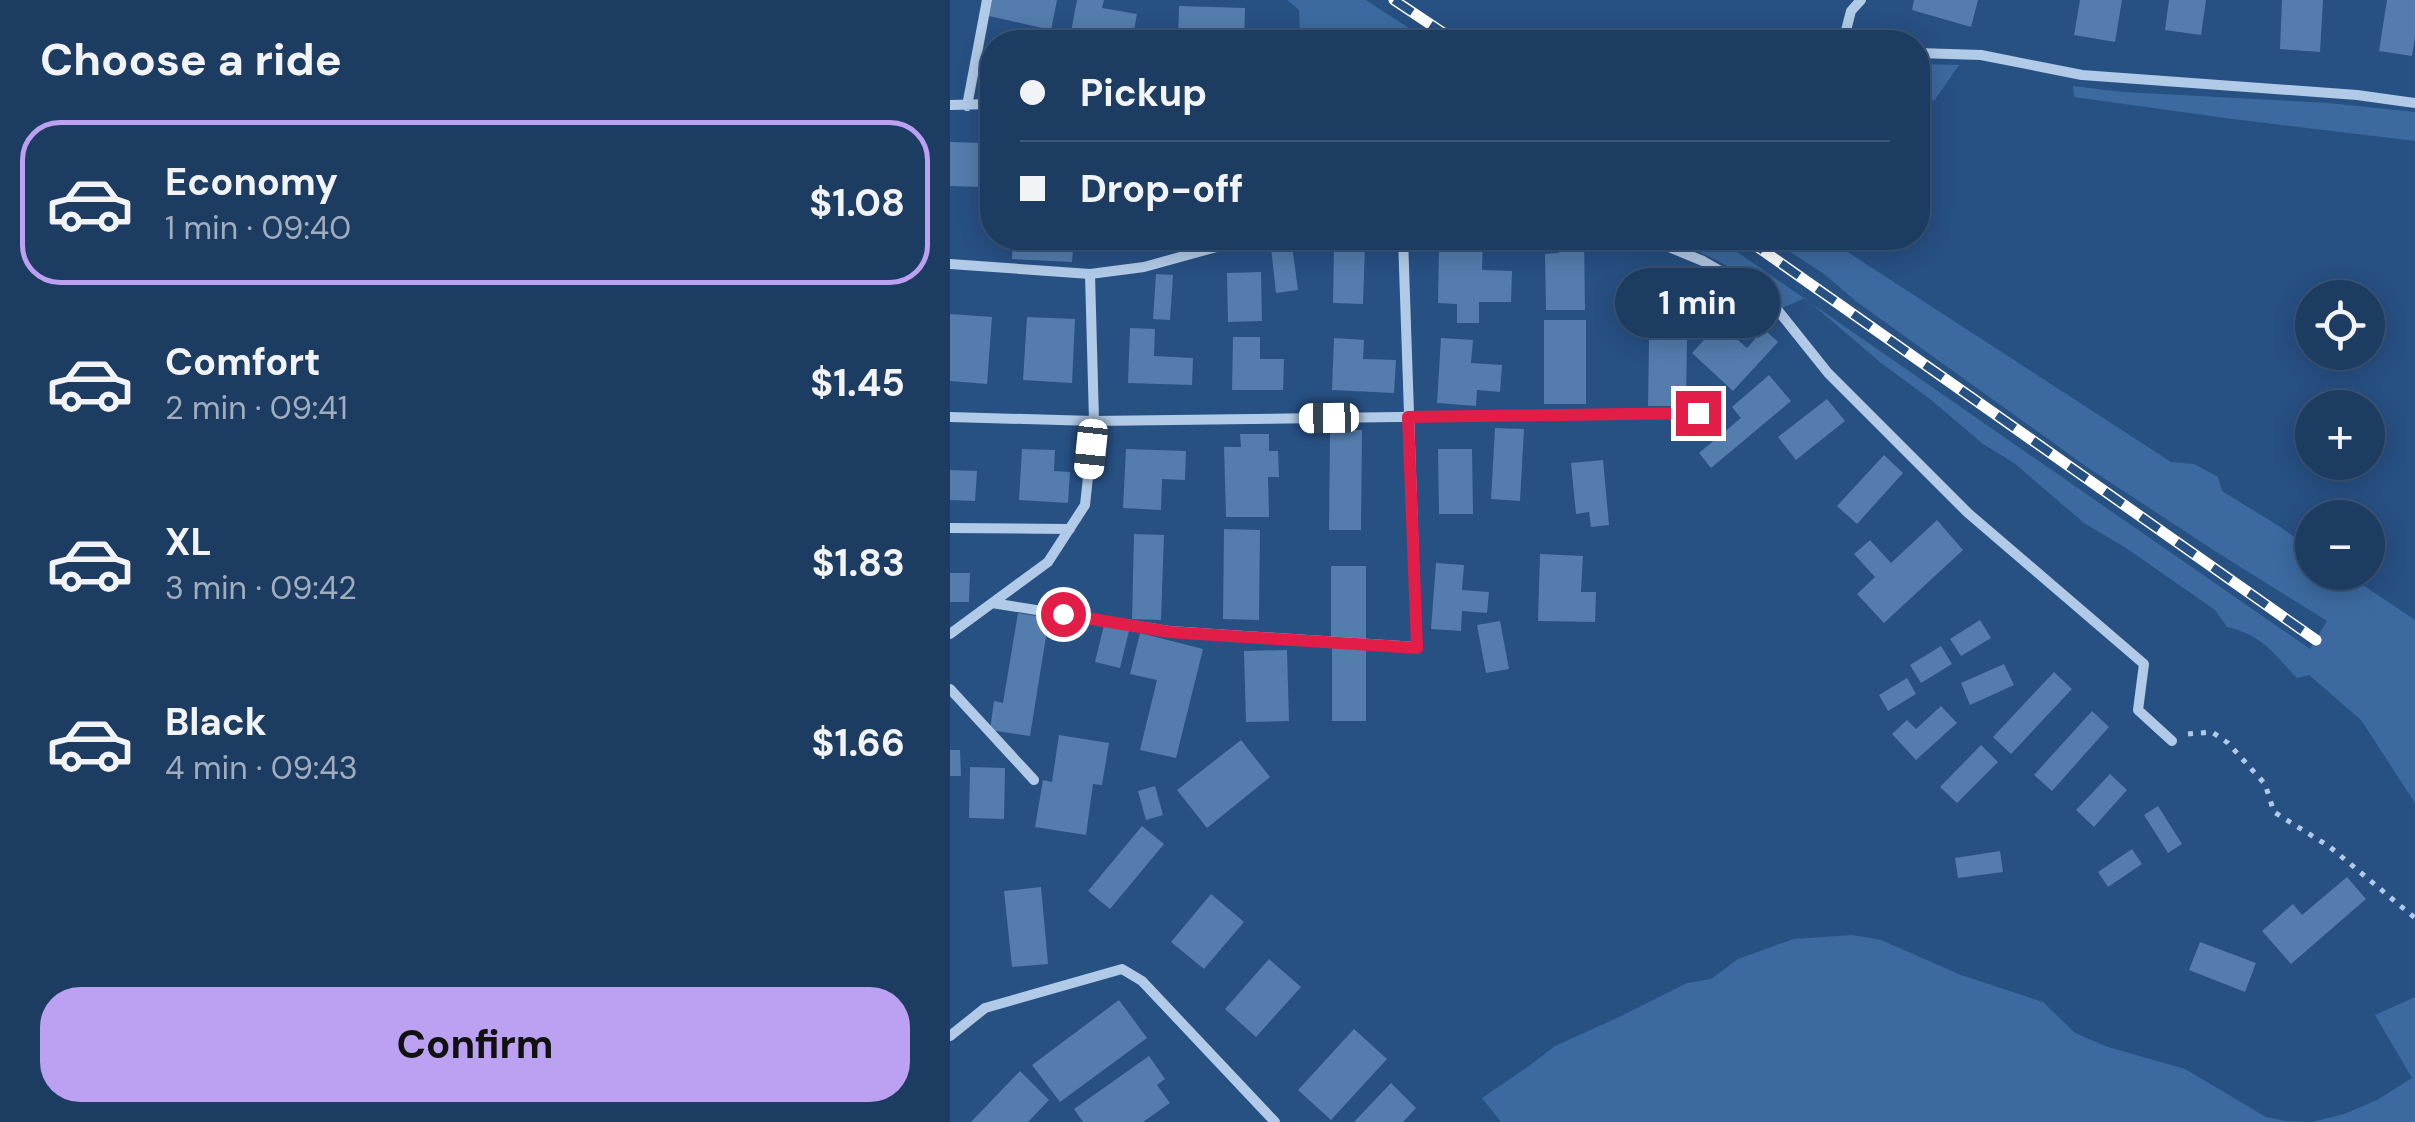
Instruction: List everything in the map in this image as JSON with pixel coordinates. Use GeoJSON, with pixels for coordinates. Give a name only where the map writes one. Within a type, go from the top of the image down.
{"type":"FeatureCollection","features":[{"type":"Feature","properties":{"kind":"street"},"geometry":{"type":"LineString","coordinates":[[981,30],[987,0]]}},
{"type":"Feature","properties":{"kind":"street"},"geometry":{"type":"LineString","coordinates":[[1846,30],[1851,11],[1861,0]]}},
{"type":"Feature","properties":{"kind":"street"},"geometry":{"type":"LineString","coordinates":[[966,106],[980,35]]}},
{"type":"Feature","properties":{"kind":"street"},"geometry":{"type":"LineString","coordinates":[[1930,53],[1981,56],[2082,75],[2357,95],[2415,104]]}},
{"type":"Feature","properties":{"kind":"street"},"geometry":{"type":"LineString","coordinates":[[950,105],[980,105]]}},
{"type":"Feature","properties":{"kind":"street"},"geometry":{"type":"LineString","coordinates":[[950,264],[1090,274],[1144,266],[1203,250]]}},
{"type":"Feature","properties":{"kind":"street"},"geometry":{"type":"LineString","coordinates":[[992,603],[1169,632],[1417,648],[1403,250]]}},
{"type":"Feature","properties":{"kind":"street"},"geometry":{"type":"LineString","coordinates":[[1676,250],[1768,298],[1828,373],[1968,513],[2144,664],[2138,710],[2172,740]]}},
{"type":"Feature","properties":{"kind":"street"},"geometry":{"type":"LineString","coordinates":[[950,634],[1048,562],[1085,505],[1094,421],[1090,274]]}},
{"type":"Feature","properties":{"kind":"street"},"geometry":{"type":"LineString","coordinates":[[950,418],[1094,421],[1698,413]]}},
{"type":"Feature","properties":{"kind":"street"},"geometry":{"type":"LineString","coordinates":[[950,528],[1070,528]]}},
{"type":"Feature","properties":{"kind":"street"},"geometry":{"type":"LineString","coordinates":[[950,688],[1034,780]]}},
{"type":"Feature","properties":{"kind":"street"},"geometry":{"type":"LineString","coordinates":[[950,1036],[985,1008],[1122,969],[1142,981],[1274,1122]]}},
{"type":"Feature","properties":{"kind":"path"},"geometry":{"type":"LineString","coordinates":[[2172,740],[2191,732],[2212,732],[2228,743],[2265,784],[2274,812],[2330,847],[2415,918]]}},
{"type":"Feature","properties":{"kind":"shaded area"},"geometry":{"type":"Polygon","coordinates":[[[1287,0],[1366,0],[1412,30],[1300,30],[1299,10],[1287,0]]]}},
{"type":"Feature","properties":{"kind":"shaded area"},"geometry":{"type":"Polygon","coordinates":[[[1930,64],[1959,65],[1934,101],[1930,100],[1930,64]]]}},
{"type":"Feature","properties":{"kind":"shaded area"},"geometry":{"type":"Polygon","coordinates":[[[2073,86],[2415,112],[2415,141],[2074,97],[2073,86]]]}},
{"type":"Feature","properties":{"kind":"shaded area"},"geometry":{"type":"Polygon","coordinates":[[[1694,250],[1734,250],[1804,298],[1782,308],[1743,275],[1694,250]]]}},
{"type":"Feature","properties":{"kind":"shaded area"},"geometry":{"type":"Polygon","coordinates":[[[1787,250],[1844,250],[2171,462],[2194,464],[2218,477],[2222,491],[2295,538],[2295,590],[2370,590],[2415,620],[2415,803],[2361,720],[2309,675],[2297,678],[2258,640],[2227,627],[2215,610],[2084,523],[1811,303],[2310,649],[2327,621],[2087,467],[1787,250]]]}},
{"type":"Feature","properties":{"kind":"shaded area"},"geometry":{"type":"Polygon","coordinates":[[[1852,935],[1881,940],[1961,975],[2043,1002],[2075,1033],[2108,1047],[2185,1069],[2266,1117],[2312,1122],[1501,1122],[1482,1098],[1555,1046],[1687,983],[1711,979],[1738,959],[1793,939],[1852,935]]]}},
{"type":"Feature","properties":{"kind":"shaded area"},"geometry":{"type":"Polygon","coordinates":[[[2415,997],[2415,1122],[2312,1122],[2377,1100],[2412,1078],[2375,1015],[2415,997]]]}},
{"type":"Feature","properties":{"kind":"building"},"geometry":{"type":"Polygon","coordinates":[[[992,0],[1057,0],[1051,30],[989,16],[992,0]]]}},
{"type":"Feature","properties":{"kind":"building"},"geometry":{"type":"Polygon","coordinates":[[[1077,0],[1104,0],[1102,8],[1137,14],[1134,30],[1071,30],[1077,0]]]}},
{"type":"Feature","properties":{"kind":"building"},"geometry":{"type":"Polygon","coordinates":[[[1914,0],[1978,0],[1971,27],[1912,10],[1914,0]]]}},
{"type":"Feature","properties":{"kind":"building"},"geometry":{"type":"Polygon","coordinates":[[[2080,0],[2122,0],[2115,42],[2074,35],[2080,0]]]}},
{"type":"Feature","properties":{"kind":"building"},"geometry":{"type":"Polygon","coordinates":[[[2169,0],[2206,0],[2201,35],[2165,30],[2169,0]]]}},
{"type":"Feature","properties":{"kind":"building"},"geometry":{"type":"Polygon","coordinates":[[[2282,0],[2323,0],[2320,52],[2280,49],[2282,0]]]}},
{"type":"Feature","properties":{"kind":"building"},"geometry":{"type":"Polygon","coordinates":[[[2387,0],[2415,0],[2412,56],[2379,51],[2387,0]]]}},
{"type":"Feature","properties":{"kind":"building"},"geometry":{"type":"Polygon","coordinates":[[[1179,6],[1245,8],[1244,30],[1178,30],[1179,6]]]}},
{"type":"Feature","properties":{"kind":"building"},"geometry":{"type":"Polygon","coordinates":[[[950,142],[980,143],[980,187],[950,186],[950,142]]]}},
{"type":"Feature","properties":{"kind":"building"},"geometry":{"type":"Polygon","coordinates":[[[1012,250],[1073,250],[1072,262],[1012,259],[1012,250]]]}},
{"type":"Feature","properties":{"kind":"building"},"geometry":{"type":"Polygon","coordinates":[[[1271,250],[1293,250],[1298,290],[1276,293],[1271,250]]]}},
{"type":"Feature","properties":{"kind":"building"},"geometry":{"type":"Polygon","coordinates":[[[1334,250],[1365,250],[1363,304],[1333,303],[1334,250]]]}},
{"type":"Feature","properties":{"kind":"building"},"geometry":{"type":"Polygon","coordinates":[[[1439,250],[1483,250],[1482,270],[1512,271],[1511,302],[1479,302],[1479,323],[1457,323],[1457,304],[1438,303],[1439,250]]]}},
{"type":"Feature","properties":{"kind":"building"},"geometry":{"type":"Polygon","coordinates":[[[1559,250],[1584,250],[1585,310],[1546,310],[1545,254],[1559,250]]]}},
{"type":"Feature","properties":{"kind":"building"},"geometry":{"type":"Polygon","coordinates":[[[1261,272],[1262,321],[1228,322],[1227,273],[1261,272]]]}},
{"type":"Feature","properties":{"kind":"building"},"geometry":{"type":"Polygon","coordinates":[[[1156,274],[1173,275],[1170,320],[1153,319],[1156,274]]]}},
{"type":"Feature","properties":{"kind":"building"},"geometry":{"type":"Polygon","coordinates":[[[950,314],[992,317],[987,384],[950,381],[950,314]]]}},
{"type":"Feature","properties":{"kind":"building"},"geometry":{"type":"Polygon","coordinates":[[[1027,317],[1075,319],[1072,383],[1023,380],[1027,317]]]}},
{"type":"Feature","properties":{"kind":"building"},"geometry":{"type":"Polygon","coordinates":[[[1544,320],[1586,320],[1586,404],[1544,404],[1544,320]]]}},
{"type":"Feature","properties":{"kind":"building"},"geometry":{"type":"Polygon","coordinates":[[[1719,323],[1747,348],[1764,329],[1778,342],[1733,391],[1692,353],[1719,323]]]}},
{"type":"Feature","properties":{"kind":"building"},"geometry":{"type":"Polygon","coordinates":[[[1130,328],[1155,329],[1154,356],[1193,358],[1192,385],[1128,383],[1130,328]]]}},
{"type":"Feature","properties":{"kind":"building"},"geometry":{"type":"Polygon","coordinates":[[[1233,337],[1260,337],[1260,359],[1284,359],[1283,390],[1232,390],[1233,337]]]}},
{"type":"Feature","properties":{"kind":"building"},"geometry":{"type":"Polygon","coordinates":[[[1334,338],[1364,340],[1363,359],[1396,360],[1394,393],[1332,390],[1334,338]]]}},
{"type":"Feature","properties":{"kind":"building"},"geometry":{"type":"Polygon","coordinates":[[[1441,338],[1473,340],[1471,363],[1502,365],[1500,392],[1477,390],[1476,406],[1437,403],[1441,338]]]}},
{"type":"Feature","properties":{"kind":"building"},"geometry":{"type":"Polygon","coordinates":[[[1649,339],[1687,339],[1686,406],[1648,406],[1649,339]]]}},
{"type":"Feature","properties":{"kind":"building"},"geometry":{"type":"Polygon","coordinates":[[[1769,375],[1791,401],[1711,468],[1699,453],[1741,418],[1732,407],[1769,375]]]}},
{"type":"Feature","properties":{"kind":"building"},"geometry":{"type":"Polygon","coordinates":[[[1827,399],[1845,421],[1796,460],[1778,437],[1827,399]]]}},
{"type":"Feature","properties":{"kind":"building"},"geometry":{"type":"Polygon","coordinates":[[[1495,428],[1524,429],[1520,501],[1491,499],[1495,428]]]}},
{"type":"Feature","properties":{"kind":"building"},"geometry":{"type":"Polygon","coordinates":[[[1330,430],[1362,430],[1361,530],[1329,530],[1330,430]]]}},
{"type":"Feature","properties":{"kind":"building"},"geometry":{"type":"Polygon","coordinates":[[[1240,434],[1269,434],[1269,451],[1278,451],[1279,477],[1268,477],[1269,517],[1226,517],[1224,447],[1241,447],[1240,434]]]}},
{"type":"Feature","properties":{"kind":"building"},"geometry":{"type":"Polygon","coordinates":[[[1022,449],[1055,450],[1054,471],[1070,472],[1068,503],[1019,500],[1022,449]]]}},
{"type":"Feature","properties":{"kind":"building"},"geometry":{"type":"Polygon","coordinates":[[[1126,449],[1186,451],[1185,480],[1162,479],[1161,510],[1123,508],[1126,449]]]}},
{"type":"Feature","properties":{"kind":"building"},"geometry":{"type":"Polygon","coordinates":[[[1438,449],[1472,449],[1473,514],[1439,514],[1438,449]]]}},
{"type":"Feature","properties":{"kind":"building"},"geometry":{"type":"Polygon","coordinates":[[[1884,455],[1903,473],[1857,524],[1837,506],[1884,455]]]}},
{"type":"Feature","properties":{"kind":"building"},"geometry":{"type":"Polygon","coordinates":[[[1603,460],[1609,525],[1591,527],[1589,512],[1576,514],[1571,463],[1603,460]]]}},
{"type":"Feature","properties":{"kind":"building"},"geometry":{"type":"Polygon","coordinates":[[[950,470],[977,471],[975,501],[950,500],[950,470]]]}},
{"type":"Feature","properties":{"kind":"building"},"geometry":{"type":"Polygon","coordinates":[[[1937,520],[1963,550],[1884,623],[1857,594],[1875,577],[1854,554],[1870,540],[1891,563],[1937,520]]]}},
{"type":"Feature","properties":{"kind":"building"},"geometry":{"type":"Polygon","coordinates":[[[1224,529],[1260,530],[1259,620],[1223,619],[1224,529]]]}},
{"type":"Feature","properties":{"kind":"building"},"geometry":{"type":"Polygon","coordinates":[[[1134,534],[1164,535],[1161,620],[1132,619],[1134,534]]]}},
{"type":"Feature","properties":{"kind":"building"},"geometry":{"type":"Polygon","coordinates":[[[1540,554],[1583,556],[1581,592],[1596,592],[1595,622],[1538,621],[1540,554]]]}},
{"type":"Feature","properties":{"kind":"building"},"geometry":{"type":"Polygon","coordinates":[[[1436,563],[1464,565],[1462,590],[1489,592],[1487,613],[1462,611],[1461,631],[1431,629],[1436,563]]]}},
{"type":"Feature","properties":{"kind":"building"},"geometry":{"type":"Polygon","coordinates":[[[1331,566],[1366,566],[1366,640],[1331,640],[1331,566]]]}},
{"type":"Feature","properties":{"kind":"building"},"geometry":{"type":"Polygon","coordinates":[[[950,573],[970,573],[969,602],[950,602],[950,573]]]}},
{"type":"Feature","properties":{"kind":"building"},"geometry":{"type":"Polygon","coordinates":[[[1018,613],[1049,618],[1030,736],[990,730],[994,701],[1003,703],[1018,613]]]}},
{"type":"Feature","properties":{"kind":"building"},"geometry":{"type":"Polygon","coordinates":[[[1980,620],[1991,638],[1961,656],[1950,639],[1980,620]]]}},
{"type":"Feature","properties":{"kind":"building"},"geometry":{"type":"Polygon","coordinates":[[[1500,621],[1509,669],[1486,673],[1477,625],[1500,621]]]}},
{"type":"Feature","properties":{"kind":"building"},"geometry":{"type":"Polygon","coordinates":[[[1104,625],[1129,631],[1120,668],[1095,662],[1104,625]]]}},
{"type":"Feature","properties":{"kind":"building"},"geometry":{"type":"Polygon","coordinates":[[[1140,633],[1203,649],[1176,758],[1140,750],[1157,680],[1130,674],[1140,633]]]}},
{"type":"Feature","properties":{"kind":"building"},"geometry":{"type":"Polygon","coordinates":[[[1941,646],[1952,664],[1921,683],[1910,665],[1941,646]]]}},
{"type":"Feature","properties":{"kind":"building"},"geometry":{"type":"Polygon","coordinates":[[[1332,648],[1366,648],[1366,721],[1332,721],[1332,648]]]}},
{"type":"Feature","properties":{"kind":"building"},"geometry":{"type":"Polygon","coordinates":[[[1287,650],[1289,721],[1246,722],[1244,651],[1287,650]]]}},
{"type":"Feature","properties":{"kind":"building"},"geometry":{"type":"Polygon","coordinates":[[[2004,664],[2014,685],[1970,705],[1961,683],[2004,664]]]}},
{"type":"Feature","properties":{"kind":"building"},"geometry":{"type":"Polygon","coordinates":[[[2054,672],[2072,689],[2011,754],[1993,737],[2054,672]]]}},
{"type":"Feature","properties":{"kind":"building"},"geometry":{"type":"Polygon","coordinates":[[[1907,678],[1916,694],[1888,711],[1879,695],[1907,678]]]}},
{"type":"Feature","properties":{"kind":"building"},"geometry":{"type":"Polygon","coordinates":[[[1941,706],[1957,723],[1916,760],[1892,734],[1907,720],[1916,729],[1941,706]]]}},
{"type":"Feature","properties":{"kind":"building"},"geometry":{"type":"Polygon","coordinates":[[[2092,711],[2109,727],[2052,791],[2034,775],[2092,711]]]}},
{"type":"Feature","properties":{"kind":"building"},"geometry":{"type":"Polygon","coordinates":[[[1059,735],[1109,743],[1102,785],[1093,784],[1086,835],[1035,827],[1043,780],[1052,782],[1059,735]]]}},
{"type":"Feature","properties":{"kind":"building"},"geometry":{"type":"Polygon","coordinates":[[[1241,740],[1270,777],[1207,828],[1177,790],[1241,740]]]}},
{"type":"Feature","properties":{"kind":"building"},"geometry":{"type":"Polygon","coordinates":[[[1981,745],[1998,762],[1957,803],[1940,787],[1981,745]]]}},
{"type":"Feature","properties":{"kind":"building"},"geometry":{"type":"Polygon","coordinates":[[[950,750],[960,750],[961,776],[950,776],[950,750]]]}},
{"type":"Feature","properties":{"kind":"building"},"geometry":{"type":"Polygon","coordinates":[[[970,767],[1005,768],[1004,819],[969,818],[970,767]]]}},
{"type":"Feature","properties":{"kind":"building"},"geometry":{"type":"Polygon","coordinates":[[[2110,774],[2127,790],[2094,827],[2076,810],[2110,774]]]}},
{"type":"Feature","properties":{"kind":"building"},"geometry":{"type":"Polygon","coordinates":[[[1155,786],[1163,815],[1146,820],[1138,791],[1155,786]]]}},
{"type":"Feature","properties":{"kind":"building"},"geometry":{"type":"Polygon","coordinates":[[[2158,806],[2182,844],[2168,853],[2144,815],[2158,806]]]}},
{"type":"Feature","properties":{"kind":"building"},"geometry":{"type":"Polygon","coordinates":[[[1142,826],[1164,844],[1110,909],[1088,891],[1142,826]]]}},
{"type":"Feature","properties":{"kind":"building"},"geometry":{"type":"Polygon","coordinates":[[[2132,849],[2142,864],[2108,887],[2098,872],[2132,849]]]}},
{"type":"Feature","properties":{"kind":"building"},"geometry":{"type":"Polygon","coordinates":[[[2000,851],[2003,872],[1958,878],[1955,858],[2000,851]]]}},
{"type":"Feature","properties":{"kind":"building"},"geometry":{"type":"Polygon","coordinates":[[[2347,877],[2366,899],[2291,964],[2262,931],[2293,904],[2302,915],[2347,877]]]}},
{"type":"Feature","properties":{"kind":"building"},"geometry":{"type":"Polygon","coordinates":[[[1041,887],[1048,964],[1012,967],[1004,891],[1041,887]]]}},
{"type":"Feature","properties":{"kind":"building"},"geometry":{"type":"Polygon","coordinates":[[[1211,894],[1244,922],[1204,969],[1171,942],[1211,894]]]}},
{"type":"Feature","properties":{"kind":"building"},"geometry":{"type":"Polygon","coordinates":[[[2200,942],[2256,963],[2245,992],[2189,970],[2200,942]]]}},
{"type":"Feature","properties":{"kind":"building"},"geometry":{"type":"Polygon","coordinates":[[[1269,959],[1301,987],[1256,1037],[1225,1009],[1269,959]]]}},
{"type":"Feature","properties":{"kind":"building"},"geometry":{"type":"Polygon","coordinates":[[[1119,1000],[1147,1038],[1060,1102],[1032,1065],[1119,1000]]]}},
{"type":"Feature","properties":{"kind":"building"},"geometry":{"type":"Polygon","coordinates":[[[1354,1029],[1387,1059],[1331,1120],[1298,1090],[1354,1029]]]}},
{"type":"Feature","properties":{"kind":"building"},"geometry":{"type":"Polygon","coordinates":[[[1149,1056],[1165,1079],[1157,1085],[1170,1103],[1143,1122],[1083,1122],[1074,1109],[1149,1056]]]}},
{"type":"Feature","properties":{"kind":"building"},"geometry":{"type":"Polygon","coordinates":[[[1020,1071],[1049,1100],[1028,1122],[971,1122],[1020,1071]]]}},
{"type":"Feature","properties":{"kind":"building"},"geometry":{"type":"Polygon","coordinates":[[[1391,1083],[1416,1108],[1403,1122],[1354,1122],[1391,1083]]]}},
{"type":"Feature","properties":{"kind":"railway"},"geometry":{"type":"LineString","coordinates":[[1394,0],[1439,30]]}},
{"type":"Feature","properties":{"kind":"railway"},"geometry":{"type":"LineString","coordinates":[[1762,250],[2316,640]]}},
{"type":"Feature","properties":{"kind":"route"},"geometry":{"type":"LineString","coordinates":[[1063,614],[1169,632],[1417,648],[1408,417],[1698,413]]}}]}
